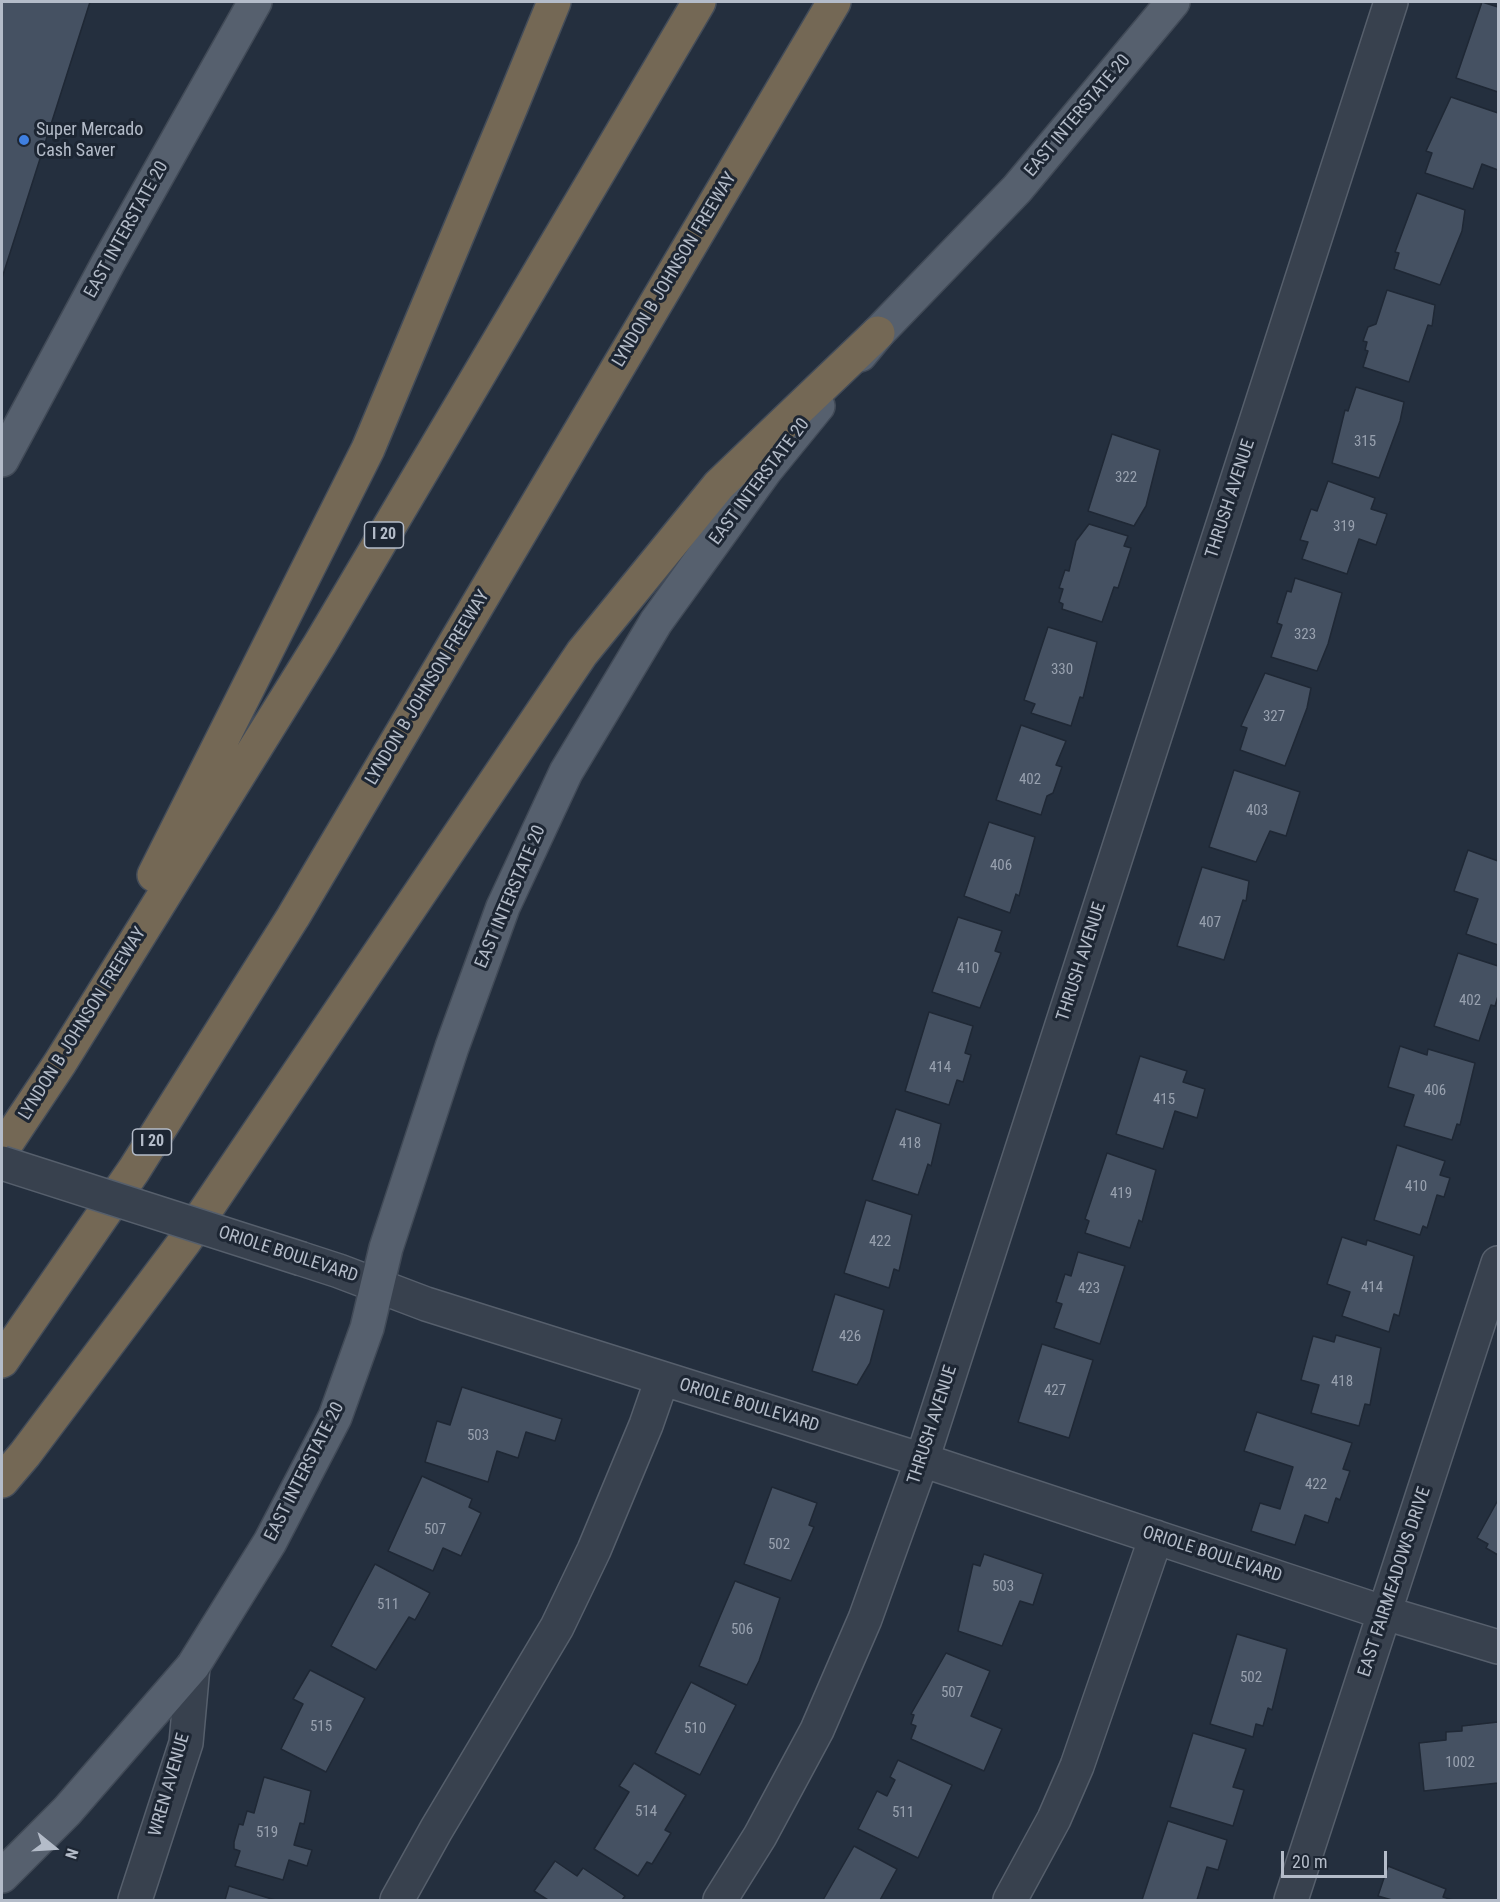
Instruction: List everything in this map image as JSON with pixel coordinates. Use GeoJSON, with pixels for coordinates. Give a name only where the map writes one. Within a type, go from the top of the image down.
{"type":"FeatureCollection","features":[{"type":"Feature","properties":{"kind":"highway"},"geometry":{"type":"LineString","coordinates":[[60,1063],[368,449],[554,2]]}},
{"type":"Feature","properties":{"kind":"highway","name":"LYNDON B JOHNSON FREEWAY"},"geometry":{"type":"LineString","coordinates":[[2,1150],[60,1063],[320,644],[699,2]]}},
{"type":"Feature","properties":{"kind":"highway","name":"LYNDON B JOHNSON FREEWAY"},"geometry":{"type":"LineString","coordinates":[[2,1361],[134,1170],[293,917],[834,2]]}},
{"type":"Feature","properties":{"kind":"highway"},"geometry":{"type":"LineString","coordinates":[[2,1481],[25,1454],[185,1241],[582,652],[719,485],[878,333]]}},
{"type":"Feature","properties":{"kind":"main road","name":"EAST INTERSTATE 20"},"geometry":{"type":"LineString","coordinates":[[2,460],[108,263],[255,2]]}},
{"type":"Feature","properties":{"kind":"main road","name":"EAST INTERSTATE 20"},"geometry":{"type":"LineString","coordinates":[[2,1876],[67,1811],[193,1666],[270,1542],[335,1417],[367,1328],[386,1248],[503,906],[566,772],[656,622],[765,471],[878,333],[1017,189],[1173,2]]}},
{"type":"Feature","properties":{"kind":"street","name":"THRUSH AVENUE"},"geometry":{"type":"LineString","coordinates":[[720,1900],[760,1836],[818,1730],[865,1620],[922,1460],[1391,2]]}},
{"type":"Feature","properties":{"kind":"street","name":"ORIOLE BOULEVARD"},"geometry":{"type":"LineString","coordinates":[[2,1163],[339,1271],[426,1304],[922,1460],[1385,1613],[1498,1647]]}},
{"type":"Feature","properties":{"kind":"street","name":"EAST FAIRMEADOWS DRIVE"},"geometry":{"type":"LineString","coordinates":[[1291,1900],[1498,1263]]}},
{"type":"Feature","properties":{"kind":"street"},"geometry":{"type":"LineString","coordinates":[[397,1900],[557,1627],[594,1550],[646,1425],[662,1379]]}},
{"type":"Feature","properties":{"kind":"street"},"geometry":{"type":"LineString","coordinates":[[1010,1900],[1054,1819],[1077,1766],[1156,1537]]}},
{"type":"Feature","properties":{"kind":"street","name":"WREN AVENUE"},"geometry":{"type":"LineString","coordinates":[[135,1900],[186,1743],[193,1666]]}},
{"type":"Feature","properties":{"kind":"building","name":"Super Mercado Cash Saver"},"geometry":{"type":"Polygon","coordinates":[[[2,2],[90,2],[2,278],[2,2]]]}},
{"type":"Feature","properties":{"kind":"building"},"geometry":{"type":"Polygon","coordinates":[[[1482,2],[1498,7],[1498,92],[1456,78],[1482,2]]]}},
{"type":"Feature","properties":{"kind":"building"},"geometry":{"type":"Polygon","coordinates":[[[1451,97],[1498,113],[1498,170],[1482,164],[1473,189],[1425,173],[1432,153],[1426,151],[1451,97]]]}},
{"type":"Feature","properties":{"kind":"building"},"geometry":{"type":"Polygon","coordinates":[[[1417,193],[1465,210],[1462,231],[1440,285],[1394,269],[1399,253],[1395,252],[1417,193]]]}},
{"type":"Feature","properties":{"kind":"building"},"geometry":{"type":"Polygon","coordinates":[[[1387,290],[1435,305],[1432,326],[1428,325],[1409,382],[1363,367],[1368,351],[1365,350],[1367,342],[1363,341],[1368,327],[1376,324],[1387,290]]]}},
{"type":"Feature","properties":{"kind":"building"},"geometry":{"type":"Polygon","coordinates":[[[1356,387],[1404,402],[1400,421],[1379,478],[1332,463],[1345,410],[1348,411],[1356,387]]]}},
{"type":"Feature","properties":{"kind":"building"},"geometry":{"type":"Polygon","coordinates":[[[1112,434],[1160,450],[1146,506],[1134,526],[1088,511],[1112,434]]]}},
{"type":"Feature","properties":{"kind":"building"},"geometry":{"type":"Polygon","coordinates":[[[1328,481],[1375,498],[1371,509],[1387,514],[1376,545],[1359,539],[1347,574],[1302,559],[1308,542],[1300,540],[1311,509],[1317,511],[1328,481]]]}},
{"type":"Feature","properties":{"kind":"building"},"geometry":{"type":"Polygon","coordinates":[[[1089,524],[1128,536],[1124,546],[1131,548],[1118,588],[1114,587],[1102,622],[1062,609],[1063,604],[1059,602],[1063,589],[1059,588],[1065,570],[1069,571],[1076,541],[1089,524]]]}},
{"type":"Feature","properties":{"kind":"building"},"geometry":{"type":"Polygon","coordinates":[[[1295,578],[1342,593],[1328,644],[1317,671],[1271,657],[1282,625],[1277,623],[1287,591],[1291,592],[1295,578]]]}},
{"type":"Feature","properties":{"kind":"building"},"geometry":{"type":"Polygon","coordinates":[[[1048,627],[1097,642],[1083,698],[1080,697],[1071,726],[1031,713],[1035,704],[1024,700],[1048,627]]]}},
{"type":"Feature","properties":{"kind":"building"},"geometry":{"type":"Polygon","coordinates":[[[1265,673],[1311,688],[1307,708],[1285,766],[1240,750],[1247,728],[1241,726],[1265,673]]]}},
{"type":"Feature","properties":{"kind":"building"},"geometry":{"type":"Polygon","coordinates":[[[1021,725],[1066,741],[1056,765],[1062,767],[1053,793],[1047,796],[1041,815],[996,800],[1021,725]]]}},
{"type":"Feature","properties":{"kind":"building"},"geometry":{"type":"Polygon","coordinates":[[[1234,770],[1300,792],[1286,836],[1270,831],[1256,862],[1209,847],[1234,770]]]}},
{"type":"Feature","properties":{"kind":"building"},"geometry":{"type":"Polygon","coordinates":[[[989,822],[1035,837],[1019,896],[1016,894],[1010,913],[964,896],[989,822]]]}},
{"type":"Feature","properties":{"kind":"building"},"geometry":{"type":"Polygon","coordinates":[[[1468,850],[1498,861],[1498,945],[1466,934],[1478,899],[1454,891],[1468,850]]]}},
{"type":"Feature","properties":{"kind":"building"},"geometry":{"type":"Polygon","coordinates":[[[1202,867],[1249,881],[1246,901],[1243,900],[1224,960],[1177,946],[1202,867]]]}},
{"type":"Feature","properties":{"kind":"building"},"geometry":{"type":"Polygon","coordinates":[[[958,917],[1002,931],[995,951],[1001,953],[980,1008],[932,992],[958,917]]]}},
{"type":"Feature","properties":{"kind":"building"},"geometry":{"type":"Polygon","coordinates":[[[1458,953],[1498,966],[1498,996],[1495,1006],[1491,1005],[1479,1041],[1434,1026],[1458,953]]]}},
{"type":"Feature","properties":{"kind":"building"},"geometry":{"type":"Polygon","coordinates":[[[929,1012],[973,1026],[965,1053],[971,1055],[963,1082],[957,1080],[949,1105],[905,1091],[929,1012]]]}},
{"type":"Feature","properties":{"kind":"building"},"geometry":{"type":"Polygon","coordinates":[[[1400,1046],[1427,1055],[1428,1049],[1475,1063],[1460,1125],[1457,1124],[1452,1140],[1404,1126],[1414,1095],[1388,1087],[1400,1046]]]}},
{"type":"Feature","properties":{"kind":"building"},"geometry":{"type":"Polygon","coordinates":[[[1140,1056],[1187,1071],[1183,1082],[1205,1089],[1197,1118],[1175,1111],[1163,1149],[1116,1134],[1140,1056]]]}},
{"type":"Feature","properties":{"kind":"building"},"geometry":{"type":"Polygon","coordinates":[[[896,1109],[941,1124],[931,1166],[928,1164],[918,1195],[872,1180],[896,1109]]]}},
{"type":"Feature","properties":{"kind":"building"},"geometry":{"type":"Polygon","coordinates":[[[1397,1145],[1445,1161],[1440,1175],[1450,1178],[1444,1197],[1437,1195],[1427,1228],[1423,1226],[1420,1235],[1374,1220],[1397,1145]]]}},
{"type":"Feature","properties":{"kind":"building"},"geometry":{"type":"Polygon","coordinates":[[[1107,1153],[1156,1170],[1142,1222],[1139,1220],[1130,1248],[1085,1233],[1089,1221],[1085,1219],[1107,1153]]]}},
{"type":"Feature","properties":{"kind":"building"},"geometry":{"type":"Polygon","coordinates":[[[866,1200],[912,1215],[899,1271],[894,1269],[889,1288],[844,1273],[866,1200]]]}},
{"type":"Feature","properties":{"kind":"building"},"geometry":{"type":"Polygon","coordinates":[[[1342,1237],[1366,1245],[1367,1240],[1414,1256],[1399,1316],[1394,1314],[1389,1332],[1342,1316],[1350,1292],[1327,1284],[1342,1237]]]}},
{"type":"Feature","properties":{"kind":"building"},"geometry":{"type":"Polygon","coordinates":[[[1078,1252],[1125,1266],[1100,1344],[1054,1328],[1062,1304],[1056,1302],[1065,1274],[1071,1276],[1078,1252]]]}},
{"type":"Feature","properties":{"kind":"building"},"geometry":{"type":"Polygon","coordinates":[[[835,1294],[884,1310],[870,1363],[857,1385],[812,1371],[835,1294]]]}},
{"type":"Feature","properties":{"kind":"building"},"geometry":{"type":"Polygon","coordinates":[[[1336,1335],[1381,1348],[1370,1405],[1365,1404],[1359,1426],[1311,1413],[1319,1385],[1301,1380],[1313,1336],[1334,1342],[1336,1335]]]}},
{"type":"Feature","properties":{"kind":"building"},"geometry":{"type":"Polygon","coordinates":[[[1042,1344],[1093,1360],[1069,1438],[1018,1422],[1042,1344]]]}},
{"type":"Feature","properties":{"kind":"building"},"geometry":{"type":"Polygon","coordinates":[[[462,1387],[562,1419],[555,1441],[526,1432],[518,1458],[497,1451],[488,1482],[425,1462],[437,1421],[450,1425],[462,1387]]]}},
{"type":"Feature","properties":{"kind":"building"},"geometry":{"type":"Polygon","coordinates":[[[1257,1412],[1352,1443],[1343,1469],[1350,1471],[1340,1500],[1336,1498],[1328,1523],[1305,1515],[1295,1545],[1251,1531],[1260,1503],[1280,1509],[1293,1467],[1244,1451],[1257,1412]]]}},
{"type":"Feature","properties":{"kind":"building"},"geometry":{"type":"Polygon","coordinates":[[[422,1476],[472,1499],[469,1507],[481,1513],[461,1556],[443,1548],[433,1571],[388,1551],[422,1476]]]}},
{"type":"Feature","properties":{"kind":"building"},"geometry":{"type":"Polygon","coordinates":[[[772,1487],[817,1503],[809,1525],[814,1527],[791,1581],[744,1564],[772,1487]]]}},
{"type":"Feature","properties":{"kind":"building"},"geometry":{"type":"Polygon","coordinates":[[[1498,1500],[1498,1555],[1486,1548],[1488,1544],[1477,1538],[1498,1500]]]}},
{"type":"Feature","properties":{"kind":"building"},"geometry":{"type":"Polygon","coordinates":[[[984,1554],[1043,1574],[1033,1605],[1020,1601],[1002,1646],[958,1631],[973,1564],[980,1566],[984,1554]]]}},
{"type":"Feature","properties":{"kind":"building"},"geometry":{"type":"Polygon","coordinates":[[[375,1564],[430,1593],[415,1620],[409,1617],[376,1670],[331,1646],[375,1564]]]}},
{"type":"Feature","properties":{"kind":"building"},"geometry":{"type":"Polygon","coordinates":[[[735,1581],[780,1598],[759,1661],[747,1685],[699,1666],[735,1581]]]}},
{"type":"Feature","properties":{"kind":"building"},"geometry":{"type":"Polygon","coordinates":[[[1237,1634],[1287,1649],[1272,1710],[1268,1708],[1263,1726],[1256,1724],[1253,1737],[1210,1724],[1237,1634]]]}},
{"type":"Feature","properties":{"kind":"building"},"geometry":{"type":"Polygon","coordinates":[[[946,1653],[990,1671],[971,1716],[1002,1729],[984,1771],[911,1739],[916,1726],[911,1724],[914,1715],[911,1714],[946,1653]]]}},
{"type":"Feature","properties":{"kind":"building"},"geometry":{"type":"Polygon","coordinates":[[[310,1670],[365,1698],[326,1772],[281,1749],[303,1704],[293,1699],[310,1670]]]}},
{"type":"Feature","properties":{"kind":"building"},"geometry":{"type":"Polygon","coordinates":[[[691,1682],[736,1705],[700,1775],[655,1753],[691,1682]]]}},
{"type":"Feature","properties":{"kind":"building"},"geometry":{"type":"Polygon","coordinates":[[[1498,1722],[1498,1783],[1424,1791],[1419,1743],[1446,1740],[1446,1732],[1462,1731],[1462,1726],[1498,1722]]]}},
{"type":"Feature","properties":{"kind":"building"},"geometry":{"type":"Polygon","coordinates":[[[1193,1733],[1246,1749],[1233,1787],[1244,1790],[1233,1826],[1170,1807],[1193,1733]]]}},
{"type":"Feature","properties":{"kind":"building"},"geometry":{"type":"Polygon","coordinates":[[[898,1760],[952,1785],[918,1858],[858,1829],[877,1791],[887,1796],[895,1780],[890,1777],[898,1760]]]}},
{"type":"Feature","properties":{"kind":"building"},"geometry":{"type":"Polygon","coordinates":[[[634,1763],[686,1795],[665,1830],[671,1833],[652,1864],[647,1862],[638,1876],[594,1849],[629,1792],[619,1786],[634,1763]]]}},
{"type":"Feature","properties":{"kind":"building"},"geometry":{"type":"Polygon","coordinates":[[[264,1777],[311,1791],[304,1824],[300,1823],[294,1845],[312,1850],[307,1866],[289,1860],[283,1880],[235,1866],[240,1851],[234,1849],[239,1824],[243,1825],[247,1811],[254,1813],[264,1777]]]}},
{"type":"Feature","properties":{"kind":"building"},"geometry":{"type":"Polygon","coordinates":[[[1168,1821],[1227,1840],[1218,1870],[1207,1867],[1197,1900],[1142,1900],[1168,1821]]]}},
{"type":"Feature","properties":{"kind":"building"},"geometry":{"type":"Polygon","coordinates":[[[854,1846],[897,1869],[880,1900],[823,1900],[854,1846]]]}},
{"type":"Feature","properties":{"kind":"building"},"geometry":{"type":"Polygon","coordinates":[[[555,1861],[577,1876],[583,1868],[625,1896],[622,1900],[548,1900],[534,1891],[555,1861]]]}},
{"type":"Feature","properties":{"kind":"building"},"geometry":{"type":"Polygon","coordinates":[[[1388,1866],[1446,1889],[1443,1897],[1453,1900],[1392,1900],[1378,1896],[1388,1866]]]}},
{"type":"Feature","properties":{"kind":"building"},"geometry":{"type":"Polygon","coordinates":[[[229,1886],[275,1900],[225,1900],[229,1886]]]}},
{"type":"Feature","properties":{"kind":"place","name":"Super Mercado Cash Saver"},"geometry":{"type":"Point","coordinates":[24,140]}}]}
